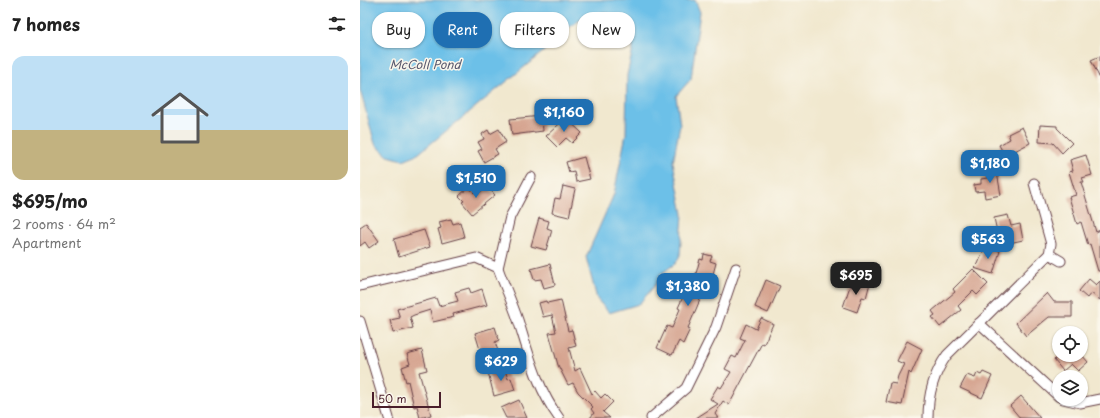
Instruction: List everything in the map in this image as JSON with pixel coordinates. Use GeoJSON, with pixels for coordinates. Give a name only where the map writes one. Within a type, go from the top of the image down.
{"type":"FeatureCollection","features":[{"type":"Feature","properties":{"kind":"street"},"geometry":{"type":"LineString","coordinates":[[531,178],[510,217],[498,268],[517,318],[534,374],[545,397],[559,418]]}},
{"type":"Feature","properties":{"kind":"street"},"geometry":{"type":"LineString","coordinates":[[928,418],[930,396],[938,367],[947,355],[1049,254],[1051,244],[1034,183]]}},
{"type":"Feature","properties":{"kind":"street"},"geometry":{"type":"LineString","coordinates":[[1049,254],[1062,261]]}},
{"type":"Feature","properties":{"kind":"street"},"geometry":{"type":"LineString","coordinates":[[360,286],[476,258],[498,268]]}},
{"type":"Feature","properties":{"kind":"street"},"geometry":{"type":"LineString","coordinates":[[651,418],[686,388],[716,326],[736,268]]}},
{"type":"Feature","properties":{"kind":"street"},"geometry":{"type":"LineString","coordinates":[[360,321],[389,418]]}},
{"type":"Feature","properties":{"kind":"street"},"geometry":{"type":"LineString","coordinates":[[979,323],[1052,391]]}},
{"type":"Feature","properties":{"kind":"street"},"geometry":{"type":"LineString","coordinates":[[1088,401],[1100,399]]}},
{"type":"Feature","properties":{"kind":"water","name":"McColl Pond"},"geometry":{"type":"Polygon","coordinates":[[[360,0],[695,0],[700,12],[691,79],[676,96],[680,125],[673,162],[683,214],[680,255],[676,263],[661,274],[657,283],[639,304],[609,313],[597,299],[586,257],[614,194],[626,134],[627,75],[633,48],[635,48],[635,12],[577,12],[577,22],[569,27],[569,12],[500,12],[500,48],[546,48],[418,154],[403,160],[388,156],[375,144],[360,90],[360,0]]]}},
{"type":"Feature","properties":{"kind":"building"},"geometry":{"type":"Polygon","coordinates":[[[1100,56],[1100,79],[1091,60],[1100,56]]]}},
{"type":"Feature","properties":{"kind":"building"},"geometry":{"type":"Polygon","coordinates":[[[542,116],[543,131],[512,135],[510,119],[542,116]]]}},
{"type":"Feature","properties":{"kind":"building"},"geometry":{"type":"Polygon","coordinates":[[[566,118],[582,133],[572,143],[566,138],[557,147],[546,136],[566,118]]]}},
{"type":"Feature","properties":{"kind":"building"},"geometry":{"type":"Polygon","coordinates":[[[1040,125],[1057,126],[1057,128],[1072,143],[1062,153],[1053,143],[1039,142],[1040,125]]]}},
{"type":"Feature","properties":{"kind":"building"},"geometry":{"type":"Polygon","coordinates":[[[1022,127],[1030,143],[1005,156],[999,145],[1010,139],[1008,134],[1022,127]]]}},
{"type":"Feature","properties":{"kind":"building"},"geometry":{"type":"Polygon","coordinates":[[[499,129],[506,142],[495,149],[498,154],[484,162],[478,151],[482,149],[478,142],[484,139],[482,134],[488,130],[490,134],[499,129]]]}},
{"type":"Feature","properties":{"kind":"building"},"geometry":{"type":"Polygon","coordinates":[[[1086,155],[1092,175],[1082,178],[1084,182],[1081,182],[1096,232],[1100,230],[1100,271],[1098,271],[1090,244],[1088,245],[1081,222],[1077,224],[1069,197],[1076,195],[1069,172],[1073,171],[1070,160],[1086,155]]]}},
{"type":"Feature","properties":{"kind":"building"},"geometry":{"type":"Polygon","coordinates":[[[584,157],[590,179],[576,182],[574,171],[569,172],[566,162],[584,157]]]}},
{"type":"Feature","properties":{"kind":"building"},"geometry":{"type":"Polygon","coordinates":[[[996,167],[1001,195],[985,198],[984,191],[975,192],[974,185],[981,184],[981,179],[988,178],[987,169],[996,167]]]}},
{"type":"Feature","properties":{"kind":"building"},"geometry":{"type":"Polygon","coordinates":[[[487,186],[495,195],[472,214],[459,196],[469,187],[474,193],[478,189],[480,192],[487,186]]]}},
{"type":"Feature","properties":{"kind":"building"},"geometry":{"type":"Polygon","coordinates":[[[563,186],[575,189],[569,217],[552,213],[555,198],[560,199],[563,186]]]}},
{"type":"Feature","properties":{"kind":"building"},"geometry":{"type":"Polygon","coordinates":[[[1008,215],[1011,226],[1020,224],[1023,240],[1000,245],[994,218],[1008,215]]]}},
{"type":"Feature","properties":{"kind":"building"},"geometry":{"type":"Polygon","coordinates":[[[539,218],[549,221],[547,228],[552,230],[546,250],[531,246],[539,218]]]}},
{"type":"Feature","properties":{"kind":"building"},"geometry":{"type":"Polygon","coordinates":[[[451,219],[453,224],[460,222],[464,237],[442,243],[438,229],[441,228],[439,222],[451,219]]]}},
{"type":"Feature","properties":{"kind":"building"},"geometry":{"type":"Polygon","coordinates":[[[366,223],[379,241],[369,248],[365,242],[360,246],[360,227],[366,223]]]}},
{"type":"Feature","properties":{"kind":"building"},"geometry":{"type":"Polygon","coordinates":[[[424,230],[430,247],[399,257],[394,239],[424,230]]]}},
{"type":"Feature","properties":{"kind":"building"},"geometry":{"type":"Polygon","coordinates":[[[986,245],[1000,251],[993,274],[974,268],[978,264],[986,245]]]}},
{"type":"Feature","properties":{"kind":"building"},"geometry":{"type":"Polygon","coordinates":[[[704,254],[712,256],[710,261],[716,263],[709,289],[705,288],[683,344],[679,341],[672,355],[657,348],[667,326],[672,328],[680,309],[678,308],[686,290],[691,292],[700,259],[703,260],[704,254]]]}},
{"type":"Feature","properties":{"kind":"building"},"geometry":{"type":"Polygon","coordinates":[[[550,264],[555,285],[544,288],[541,279],[534,280],[531,269],[550,264]]]}},
{"type":"Feature","properties":{"kind":"building"},"geometry":{"type":"Polygon","coordinates":[[[973,269],[988,284],[977,295],[973,291],[958,306],[961,310],[940,327],[932,317],[935,315],[932,311],[955,292],[953,289],[973,269]]]}},
{"type":"Feature","properties":{"kind":"building"},"geometry":{"type":"Polygon","coordinates":[[[1089,279],[1096,285],[1100,281],[1100,300],[1091,293],[1087,298],[1079,291],[1089,279]]]}},
{"type":"Feature","properties":{"kind":"building"},"geometry":{"type":"Polygon","coordinates":[[[766,280],[780,286],[768,313],[755,307],[766,280]]]}},
{"type":"Feature","properties":{"kind":"building"},"geometry":{"type":"Polygon","coordinates":[[[860,280],[870,283],[866,298],[862,297],[857,312],[843,307],[850,286],[858,288],[860,280]]]}},
{"type":"Feature","properties":{"kind":"building"},"geometry":{"type":"Polygon","coordinates":[[[469,288],[471,293],[482,289],[487,305],[453,314],[454,317],[433,322],[430,310],[410,317],[413,328],[393,333],[390,320],[400,318],[397,309],[436,298],[439,306],[458,301],[455,292],[469,288]]]}},
{"type":"Feature","properties":{"kind":"building"},"geometry":{"type":"Polygon","coordinates":[[[1047,293],[1054,302],[1072,302],[1072,317],[1049,317],[1026,336],[1016,323],[1047,293]]]}},
{"type":"Feature","properties":{"kind":"building"},"geometry":{"type":"Polygon","coordinates":[[[561,300],[568,331],[572,330],[576,346],[569,348],[575,371],[580,368],[592,394],[595,391],[601,398],[605,394],[613,402],[603,412],[610,418],[590,418],[594,413],[591,409],[593,407],[578,392],[573,383],[568,385],[558,365],[549,333],[556,332],[552,315],[543,317],[539,303],[561,300]]]}},
{"type":"Feature","properties":{"kind":"building"},"geometry":{"type":"Polygon","coordinates":[[[761,318],[773,324],[764,344],[762,343],[729,405],[723,401],[715,414],[718,418],[696,418],[718,404],[710,399],[718,386],[721,388],[731,372],[725,369],[732,356],[736,358],[745,340],[740,338],[746,324],[756,329],[761,318]]]}},
{"type":"Feature","properties":{"kind":"building"},"geometry":{"type":"Polygon","coordinates":[[[495,327],[499,340],[495,342],[498,351],[482,356],[475,333],[495,327]]]}},
{"type":"Feature","properties":{"kind":"building"},"geometry":{"type":"Polygon","coordinates":[[[907,341],[922,349],[911,374],[909,372],[902,405],[886,402],[890,383],[896,384],[904,364],[897,361],[907,341]]]}},
{"type":"Feature","properties":{"kind":"building"},"geometry":{"type":"Polygon","coordinates":[[[422,350],[427,370],[419,372],[431,415],[420,418],[417,406],[414,407],[408,381],[406,382],[402,367],[410,364],[407,354],[422,350]]]}},
{"type":"Feature","properties":{"kind":"building"},"geometry":{"type":"Polygon","coordinates":[[[1056,362],[1088,362],[1079,370],[1077,370],[1071,364],[1062,370],[1056,362]]]}},
{"type":"Feature","properties":{"kind":"building"},"geometry":{"type":"Polygon","coordinates":[[[504,367],[508,379],[511,378],[515,390],[494,396],[488,372],[504,367]]]}},
{"type":"Feature","properties":{"kind":"building"},"geometry":{"type":"Polygon","coordinates":[[[983,372],[992,376],[982,398],[960,388],[967,375],[975,378],[977,373],[981,375],[983,372]]]}},
{"type":"Feature","properties":{"kind":"building"},"geometry":{"type":"Polygon","coordinates":[[[1021,396],[1040,418],[1020,418],[1010,406],[1021,396]]]}},
{"type":"Feature","properties":{"kind":"building"},"geometry":{"type":"Polygon","coordinates":[[[519,400],[527,418],[506,418],[501,408],[519,400]]]}}]}
